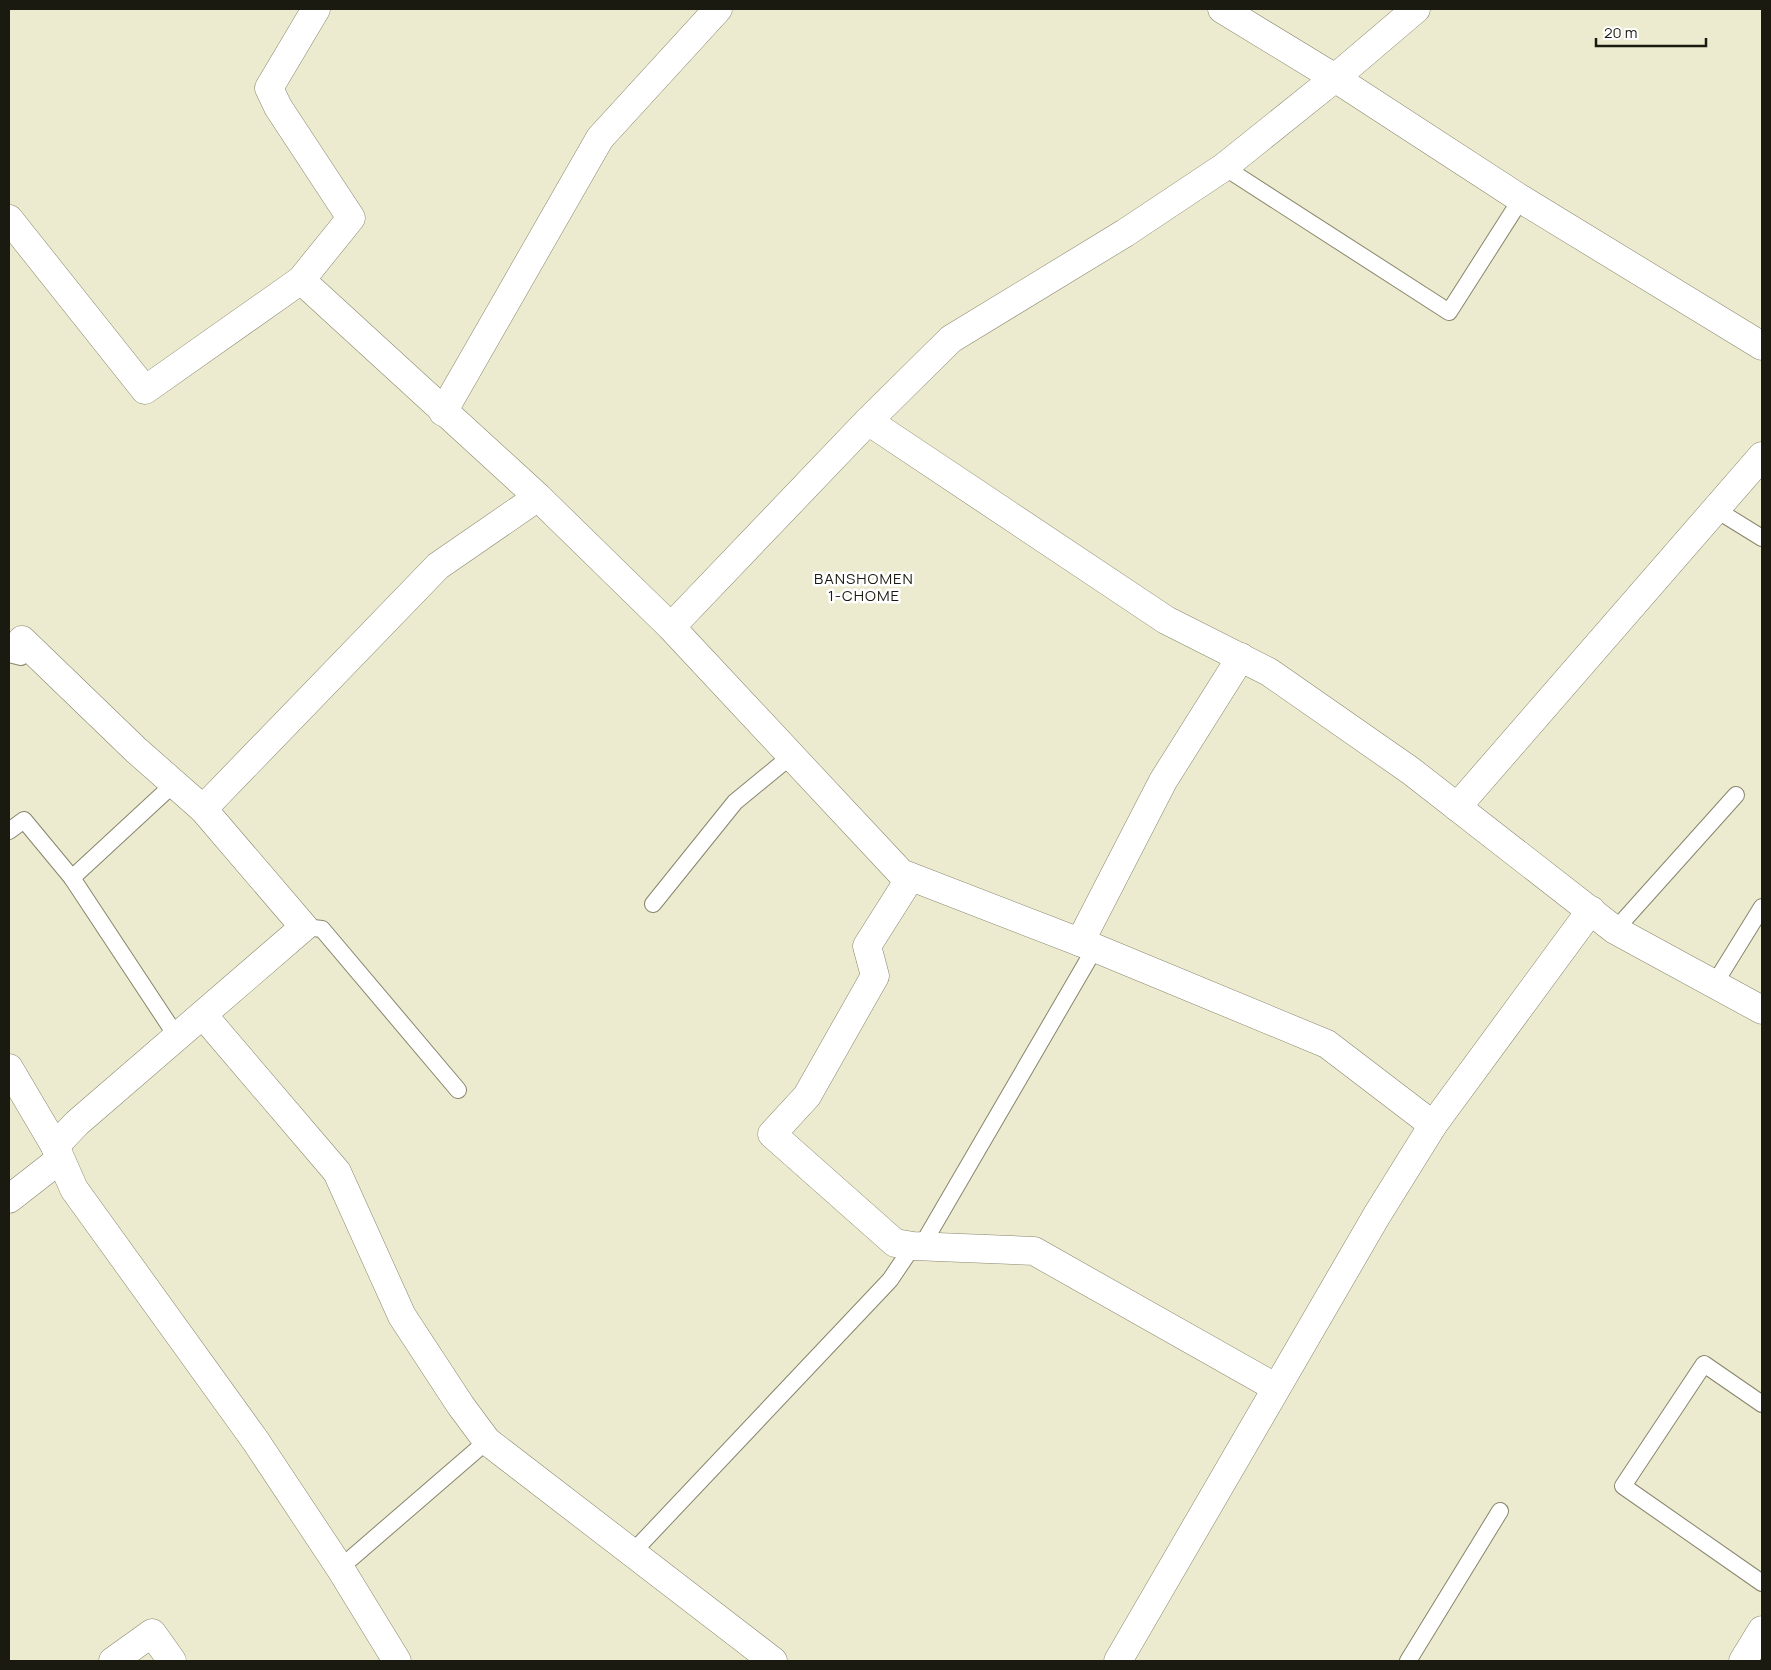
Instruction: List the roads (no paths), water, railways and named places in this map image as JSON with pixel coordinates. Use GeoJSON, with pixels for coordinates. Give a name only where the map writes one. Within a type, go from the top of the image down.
{"type":"FeatureCollection","features":[{"type":"Feature","properties":{"kind":"street"},"geometry":{"type":"LineString","coordinates":[[9,219],[145,390],[301,280],[351,218],[278,107],[269,88],[316,9]]}},
{"type":"Feature","properties":{"kind":"street"},"geometry":{"type":"LineString","coordinates":[[443,412],[600,138],[718,9]]}},
{"type":"Feature","properties":{"kind":"street"},"geometry":{"type":"LineString","coordinates":[[1222,9],[1335,78],[1521,199],[1762,346]]}},
{"type":"Feature","properties":{"kind":"street"},"geometry":{"type":"LineString","coordinates":[[671,627],[868,421],[951,339],[1125,233],[1224,167],[1335,78],[1416,9]]}},
{"type":"Feature","properties":{"kind":"street"},"geometry":{"type":"LineString","coordinates":[[301,280],[538,497],[671,627],[901,873],[1087,945],[1327,1044],[1434,1125]]}},
{"type":"Feature","properties":{"kind":"street"},"geometry":{"type":"LineString","coordinates":[[868,421],[1166,620],[1269,672],[1411,771],[1615,930],[1762,1010]]}},
{"type":"Feature","properties":{"kind":"street"},"geometry":{"type":"LineString","coordinates":[[1457,807],[1762,456]]}},
{"type":"Feature","properties":{"kind":"street"},"geometry":{"type":"LineString","coordinates":[[203,809],[438,566],[538,497]]}},
{"type":"Feature","properties":{"kind":"street"},"geometry":{"type":"LineString","coordinates":[[17,650],[179,804],[203,809]]}},
{"type":"Feature","properties":{"kind":"street"},"geometry":{"type":"LineString","coordinates":[[9,1199],[57,1153],[77,1123],[304,928],[203,809],[17,650]]}},
{"type":"Feature","properties":{"kind":"street"},"geometry":{"type":"LineString","coordinates":[[1087,945],[1163,781],[1241,657]]}},
{"type":"Feature","properties":{"kind":"street"},"geometry":{"type":"LineString","coordinates":[[910,878],[867,946],[875,976],[807,1096],[772,1134],[895,1243],[917,1246],[1034,1251],[1275,1387]]}},
{"type":"Feature","properties":{"kind":"street"},"geometry":{"type":"LineString","coordinates":[[1118,1661],[1376,1215],[1434,1125],[1591,910]]}},
{"type":"Feature","properties":{"kind":"street"},"geometry":{"type":"LineString","coordinates":[[204,1015],[337,1172],[402,1316],[487,1441],[773,1661]]}},
{"type":"Feature","properties":{"kind":"street"},"geometry":{"type":"LineString","coordinates":[[9,1068],[57,1153],[74,1190],[255,1440],[340,1568],[397,1661]]}},
{"type":"Feature","properties":{"kind":"street"},"geometry":{"type":"LineString","coordinates":[[1743,1661],[1762,1630]]}},
{"type":"Feature","properties":{"kind":"street"},"geometry":{"type":"LineString","coordinates":[[113,1661],[152,1633],[172,1661]]}},
{"type":"Feature","properties":{"kind":"lane"},"geometry":{"type":"LineString","coordinates":[[1224,167],[1449,312],[1521,199]]}},
{"type":"Feature","properties":{"kind":"lane"},"geometry":{"type":"LineString","coordinates":[[1716,509],[1762,538]]}},
{"type":"Feature","properties":{"kind":"lane"},"geometry":{"type":"LineString","coordinates":[[653,904],[735,802],[791,756]]}},
{"type":"Feature","properties":{"kind":"lane"},"geometry":{"type":"LineString","coordinates":[[72,878],[165,792]]}},
{"type":"Feature","properties":{"kind":"lane"},"geometry":{"type":"LineString","coordinates":[[1615,930],[1736,795]]}},
{"type":"Feature","properties":{"kind":"lane"},"geometry":{"type":"LineString","coordinates":[[9,831],[24,820],[72,878],[177,1037]]}},
{"type":"Feature","properties":{"kind":"lane"},"geometry":{"type":"LineString","coordinates":[[1715,983],[1762,907]]}},
{"type":"Feature","properties":{"kind":"lane"},"geometry":{"type":"LineString","coordinates":[[304,928],[322,929],[458,1090]]}},
{"type":"Feature","properties":{"kind":"lane"},"geometry":{"type":"LineString","coordinates":[[632,1553],[890,1280],[917,1246],[1087,945]]}},
{"type":"Feature","properties":{"kind":"lane"},"geometry":{"type":"LineString","coordinates":[[1762,1404],[1704,1364],[1623,1486],[1762,1583]]}},
{"type":"Feature","properties":{"kind":"lane"},"geometry":{"type":"LineString","coordinates":[[340,1568],[487,1441]]}},
{"type":"Feature","properties":{"kind":"lane"},"geometry":{"type":"LineString","coordinates":[[1408,1661],[1500,1511]]}},
{"type":"Feature","properties":{"kind":"district","name":"BANSHOMEN 1-CHOME"},"geometry":{"type":"Point","coordinates":[864,588]}}]}
